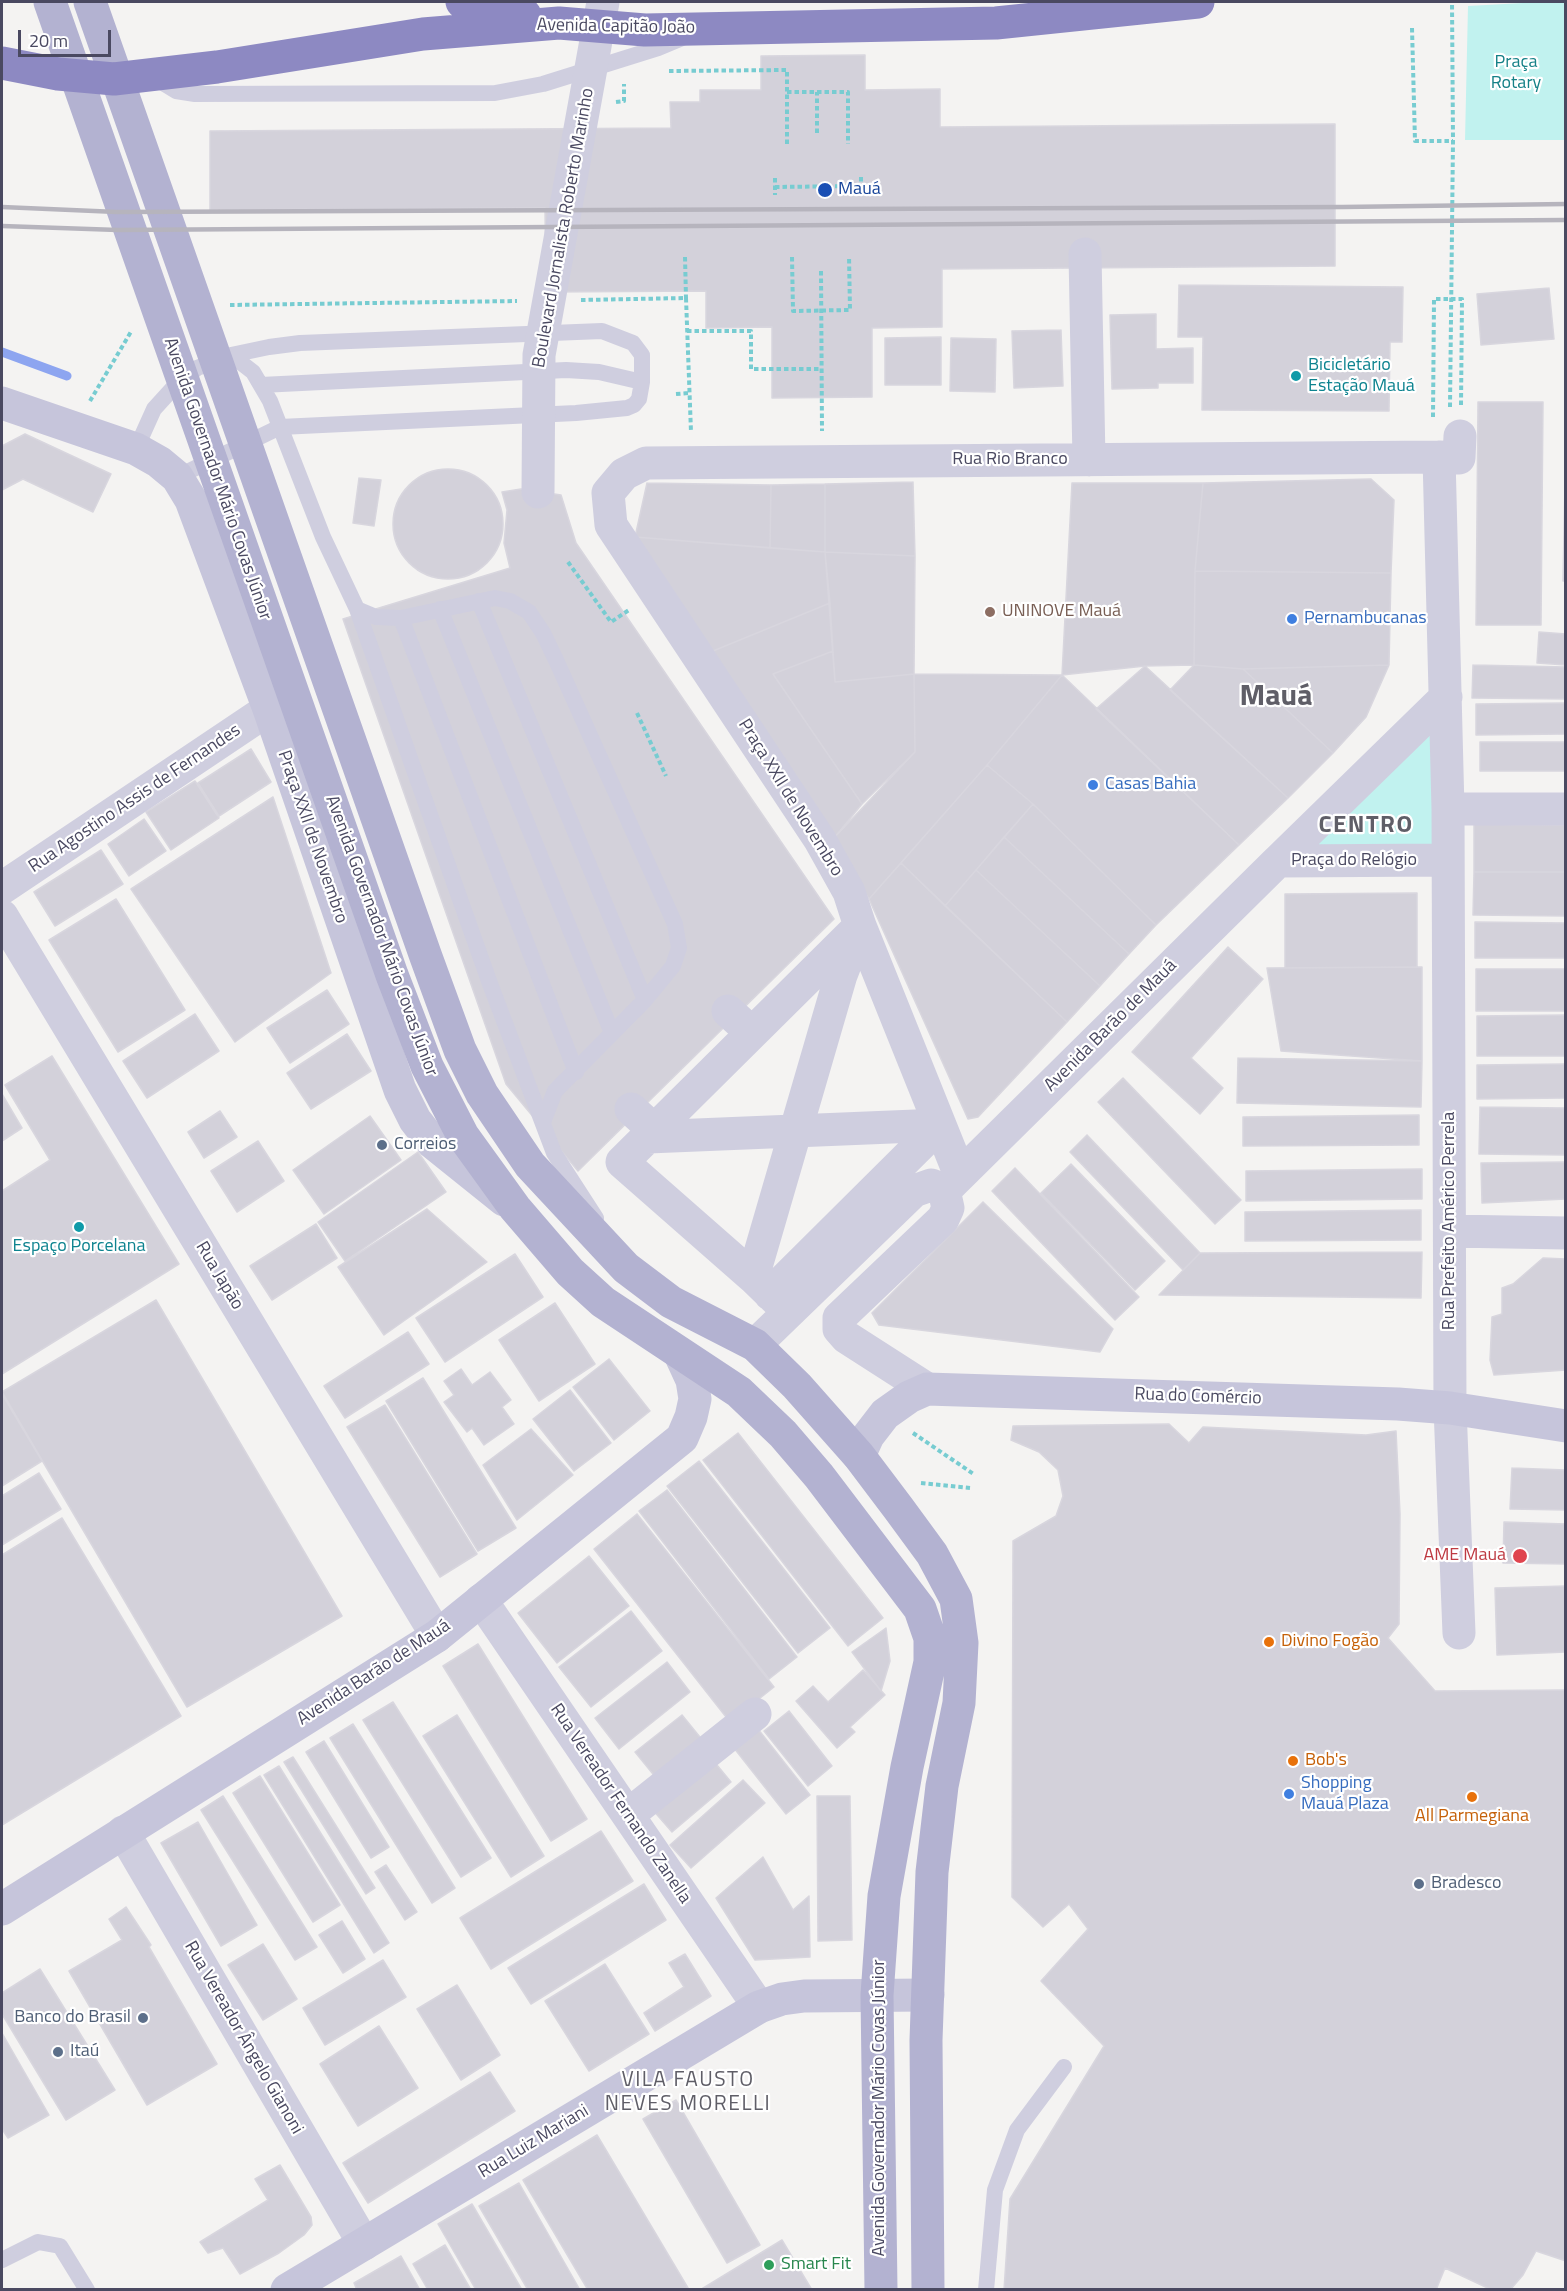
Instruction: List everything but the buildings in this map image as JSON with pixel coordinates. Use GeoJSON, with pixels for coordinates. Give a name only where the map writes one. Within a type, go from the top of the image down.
{"type":"FeatureCollection","features":[{"type":"Feature","properties":{"kind":"highway"},"geometry":{"type":"LineString","coordinates":[[462,2],[559,22]]}},
{"type":"Feature","properties":{"kind":"highway","name":"Avenida Capitão João"},"geometry":{"type":"LineString","coordinates":[[2,63],[58,74],[114,79],[217,68],[423,34],[559,22],[645,30],[996,23],[1198,2]]}},
{"type":"Feature","properties":{"kind":"main road","name":"Avenida Governador Mário Covas Júnior"},"geometry":{"type":"LineString","coordinates":[[50,2],[406,1012],[427,1066],[463,1136],[515,1209],[570,1272],[603,1302],[739,1392],[783,1434],[819,1476],[920,1610],[930,1638],[930,1662],[907,1767],[884,1896],[877,1995],[881,2289]]}},
{"type":"Feature","properties":{"kind":"main road","name":"Avenida Governador Mário Covas Júnior"},"geometry":{"type":"LineString","coordinates":[[90,2],[441,998],[460,1050],[482,1094],[530,1165],[626,1268],[671,1302],[755,1345],[797,1386],[859,1456],[932,1554],[956,1599],[962,1643],[959,1703],[942,1786],[932,1872],[926,2040],[928,2289]]}},
{"type":"Feature","properties":{"kind":"main road","name":"Praça XXII de Novembro"},"geometry":{"type":"LineString","coordinates":[[2,403],[136,449],[159,462],[177,477],[190,500],[269,709],[389,1061],[415,1120],[433,1143],[515,1209]]}},
{"type":"Feature","properties":{"kind":"main road","name":"Avenida Barão de Mauá"},"geometry":{"type":"LineString","coordinates":[[2,1909],[437,1636],[682,1438],[692,1417],[695,1399],[692,1380],[680,1354]]}},
{"type":"Feature","properties":{"kind":"main road","name":"Rua do Comércio"},"geometry":{"type":"LineString","coordinates":[[859,1456],[868,1436],[885,1414],[909,1397],[927,1389],[1450,1408],[1566,1426]]}},
{"type":"Feature","properties":{"kind":"main road","name":"Rua Luiz Mariani"},"geometry":{"type":"LineString","coordinates":[[287,2289],[759,2007],[782,1999],[804,1996],[928,1995]]}},
{"type":"Feature","properties":{"kind":"main road"},"geometry":{"type":"LineString","coordinates":[[881,2215],[895,2249],[895,2289]]}},
{"type":"Feature","properties":{"kind":"street","name":"Boulevard Jornalista Roberto Marinho"},"geometry":{"type":"LineString","coordinates":[[538,492],[539,356],[603,2]]}},
{"type":"Feature","properties":{"kind":"street"},"geometry":{"type":"LineString","coordinates":[[1085,254],[1089,460]]}},
{"type":"Feature","properties":{"kind":"street","name":"Rua Rio Branco"},"geometry":{"type":"LineString","coordinates":[[609,508],[608,493],[616,482],[624,474],[646,463],[1089,460],[1445,433]]}},
{"type":"Feature","properties":{"kind":"street","name":"Rua Prefeito Américo Perrela"},"geometry":{"type":"LineString","coordinates":[[1445,433],[1450,1408],[1459,1634]]}},
{"type":"Feature","properties":{"kind":"street","name":"Praça XXII de Novembro"},"geometry":{"type":"LineString","coordinates":[[609,508],[611,525],[820,840],[849,892],[860,926],[940,1125],[952,1183]]}},
{"type":"Feature","properties":{"kind":"street","name":"Praça do Relógio"},"geometry":{"type":"LineString","coordinates":[[1278,861],[1446,697]]}},
{"type":"Feature","properties":{"kind":"street","name":"Rua Agostino Assis de Fernandes"},"geometry":{"type":"LineString","coordinates":[[2,888],[269,709]]}},
{"type":"Feature","properties":{"kind":"street"},"geometry":{"type":"LineString","coordinates":[[1448,809],[1566,809]]}},
{"type":"Feature","properties":{"kind":"street","name":"Praça do Relógio"},"geometry":{"type":"LineString","coordinates":[[1278,861],[1448,860]]}},
{"type":"Feature","properties":{"kind":"street","name":"Avenida Barão de Mauá"},"geometry":{"type":"LineString","coordinates":[[952,1183],[1278,861]]}},
{"type":"Feature","properties":{"kind":"street","name":"Rua Japão"},"geometry":{"type":"LineString","coordinates":[[2,916],[437,1636]]}},
{"type":"Feature","properties":{"kind":"street"},"geometry":{"type":"LineString","coordinates":[[771,1294],[622,1162],[644,1125],[752,1033],[860,926]]}},
{"type":"Feature","properties":{"kind":"street"},"geometry":{"type":"LineString","coordinates":[[755,1345],[771,1294],[796,1131],[841,975],[860,926]]}},
{"type":"Feature","properties":{"kind":"street"},"geometry":{"type":"LineString","coordinates":[[728,1011],[752,1033]]}},
{"type":"Feature","properties":{"kind":"street"},"geometry":{"type":"LineString","coordinates":[[644,1125],[796,1131],[940,1125]]}},
{"type":"Feature","properties":{"kind":"street"},"geometry":{"type":"LineString","coordinates":[[771,1294],[940,1125]]}},
{"type":"Feature","properties":{"kind":"street"},"geometry":{"type":"LineString","coordinates":[[771,1294],[914,1191],[932,1185],[952,1183],[948,1208],[943,1219],[839,1318],[839,1329],[846,1337],[927,1389]]}},
{"type":"Feature","properties":{"kind":"street"},"geometry":{"type":"LineString","coordinates":[[1450,1231],[1566,1233]]}},
{"type":"Feature","properties":{"kind":"street","name":"Rua Vereador Fernando Zanella"},"geometry":{"type":"LineString","coordinates":[[481,1600],[759,2007]]}},
{"type":"Feature","properties":{"kind":"street"},"geometry":{"type":"LineString","coordinates":[[628,1815],[755,1714]]}},
{"type":"Feature","properties":{"kind":"street","name":"Rua Vereador Ângelo Gianoni"},"geometry":{"type":"LineString","coordinates":[[123,1832],[364,2244]]}},
{"type":"Feature","properties":{"kind":"lane"},"geometry":{"type":"LineString","coordinates":[[150,75],[176,91],[195,94],[495,93],[543,84],[658,48],[706,29]]}},
{"type":"Feature","properties":{"kind":"lane"},"geometry":{"type":"LineString","coordinates":[[136,449],[154,409],[174,387],[197,368],[231,355],[300,343],[602,331],[633,343],[642,355],[642,382],[639,399],[627,408],[280,428],[177,477]]}},
{"type":"Feature","properties":{"kind":"lane"},"geometry":{"type":"LineString","coordinates":[[231,355],[253,372],[261,385],[323,537],[357,609],[489,981],[554,1153],[626,1268]]}},
{"type":"Feature","properties":{"kind":"lane"},"geometry":{"type":"LineString","coordinates":[[261,385],[566,370],[599,372],[642,382]]}},
{"type":"Feature","properties":{"kind":"lane"},"geometry":{"type":"LineString","coordinates":[[357,609],[376,617],[401,618],[495,598],[510,601],[529,612],[543,633],[675,924],[680,948],[673,966],[645,1000],[555,1091],[543,1122]]}},
{"type":"Feature","properties":{"kind":"lane"},"geometry":{"type":"LineString","coordinates":[[479,601],[645,1000]]}},
{"type":"Feature","properties":{"kind":"lane"},"geometry":{"type":"LineString","coordinates":[[440,609],[612,1034]]}},
{"type":"Feature","properties":{"kind":"lane"},"geometry":{"type":"LineString","coordinates":[[401,618],[576,1072]]}},
{"type":"Feature","properties":{"kind":"lane"},"geometry":{"type":"LineString","coordinates":[[986,2289],[995,2190],[1017,2130],[1064,2067]]}},
{"type":"Feature","properties":{"kind":"lane"},"geometry":{"type":"LineString","coordinates":[[2,2260],[38,2242],[60,2246],[87,2289]]}},
{"type":"Feature","properties":{"kind":"path"},"geometry":{"type":"LineString","coordinates":[[1445,433],[1453,141],[1452,2]]}},
{"type":"Feature","properties":{"kind":"path"},"geometry":{"type":"LineString","coordinates":[[1412,28],[1415,141],[1453,141]]}},
{"type":"Feature","properties":{"kind":"path"},"geometry":{"type":"LineString","coordinates":[[666,71],[787,70],[787,144]]}},
{"type":"Feature","properties":{"kind":"path"},"geometry":{"type":"LineString","coordinates":[[787,92],[848,92],[848,144]]}},
{"type":"Feature","properties":{"kind":"path"},"geometry":{"type":"LineString","coordinates":[[817,92],[817,133]]}},
{"type":"Feature","properties":{"kind":"path"},"geometry":{"type":"LineString","coordinates":[[861,177],[861,194]]}},
{"type":"Feature","properties":{"kind":"path"},"geometry":{"type":"LineString","coordinates":[[775,178],[775,195]]}},
{"type":"Feature","properties":{"kind":"path"},"geometry":{"type":"LineString","coordinates":[[775,187],[862,186]]}},
{"type":"Feature","properties":{"kind":"path"},"geometry":{"type":"LineString","coordinates":[[792,257],[793,311],[850,310],[849,256]]}},
{"type":"Feature","properties":{"kind":"path"},"geometry":{"type":"LineString","coordinates":[[685,257],[686,298]]}},
{"type":"Feature","properties":{"kind":"path"},"geometry":{"type":"LineString","coordinates":[[821,271],[822,397]]}},
{"type":"Feature","properties":{"kind":"path"},"geometry":{"type":"LineString","coordinates":[[1434,299],[1462,299],[1445,433],[1434,299]]}},
{"type":"Feature","properties":{"kind":"path"},"geometry":{"type":"LineString","coordinates":[[687,331],[751,331],[751,369],[821,369]]}},
{"type":"Feature","properties":{"kind":"path"},"geometry":{"type":"LineString","coordinates":[[676,394],[689,393]]}},
{"type":"Feature","properties":{"kind":"path"},"geometry":{"type":"LineString","coordinates":[[568,562],[611,622]]}},
{"type":"Feature","properties":{"kind":"path"},"geometry":{"type":"LineString","coordinates":[[637,713],[666,776]]}},
{"type":"Feature","properties":{"kind":"path"},"geometry":{"type":"LineString","coordinates":[[885,1414],[975,1475]]}},
{"type":"Feature","properties":{"kind":"green space","name":"Praça Rotary"},"geometry":{"type":"Polygon","coordinates":[[[1565,2],[1565,140],[1465,140],[1468,6],[1565,2]]]}},
{"type":"Feature","properties":{"kind":"green space"},"geometry":{"type":"Polygon","coordinates":[[[1441,715],[1441,851],[1292,856],[1441,715]]]}},
{"type":"Feature","properties":{"kind":"waterway"},"geometry":{"type":"LineString","coordinates":[[2,352],[67,376]]}},
{"type":"Feature","properties":{"kind":"railway"},"geometry":{"type":"LineString","coordinates":[[2,207],[117,212],[1566,204]]}},
{"type":"Feature","properties":{"kind":"railway"},"geometry":{"type":"LineString","coordinates":[[2,226],[118,230],[1566,220]]}},
{"type":"Feature","properties":{"kind":"place","name":"Mauá"},"geometry":{"type":"Point","coordinates":[825,190]}},
{"type":"Feature","properties":{"kind":"place","name":"Bicicletário Estação Mauá"},"geometry":{"type":"Point","coordinates":[1296,376]}},
{"type":"Feature","properties":{"kind":"place","name":"UNINOVE Mauá"},"geometry":{"type":"Point","coordinates":[990,612]}},
{"type":"Feature","properties":{"kind":"place","name":"Pernambucanas"},"geometry":{"type":"Point","coordinates":[1292,619]}},
{"type":"Feature","properties":{"kind":"place","name":"Casas Bahia"},"geometry":{"type":"Point","coordinates":[1093,785]}},
{"type":"Feature","properties":{"kind":"place","name":"Correios"},"geometry":{"type":"Point","coordinates":[382,1145]}},
{"type":"Feature","properties":{"kind":"place","name":"Espaço Porcelana"},"geometry":{"type":"Point","coordinates":[79,1227]}},
{"type":"Feature","properties":{"kind":"place","name":"AME Mauá"},"geometry":{"type":"Point","coordinates":[1520,1556]}},
{"type":"Feature","properties":{"kind":"place","name":"Divino Fogão"},"geometry":{"type":"Point","coordinates":[1269,1642]}},
{"type":"Feature","properties":{"kind":"place","name":"Bob's"},"geometry":{"type":"Point","coordinates":[1293,1761]}},
{"type":"Feature","properties":{"kind":"place","name":"Shopping Mauá Plaza"},"geometry":{"type":"Point","coordinates":[1289,1794]}},
{"type":"Feature","properties":{"kind":"place","name":"All Parmegiana"},"geometry":{"type":"Point","coordinates":[1472,1797]}},
{"type":"Feature","properties":{"kind":"place","name":"Bradesco"},"geometry":{"type":"Point","coordinates":[1419,1884]}},
{"type":"Feature","properties":{"kind":"place","name":"Banco do Brasil"},"geometry":{"type":"Point","coordinates":[143,2018]}},
{"type":"Feature","properties":{"kind":"place","name":"Itaú"},"geometry":{"type":"Point","coordinates":[58,2052]}},
{"type":"Feature","properties":{"kind":"place","name":"Smart Fit"},"geometry":{"type":"Point","coordinates":[769,2265]}},
{"type":"Feature","properties":{"kind":"district","name":"Mauá"},"geometry":{"type":"Point","coordinates":[1276,698]}},
{"type":"Feature","properties":{"kind":"district","name":"CENTRO"},"geometry":{"type":"Point","coordinates":[1366,826]}},
{"type":"Feature","properties":{"kind":"district","name":"VILA FAUSTO NEVES MORELLI"},"geometry":{"type":"Point","coordinates":[688,2093]}}]}
